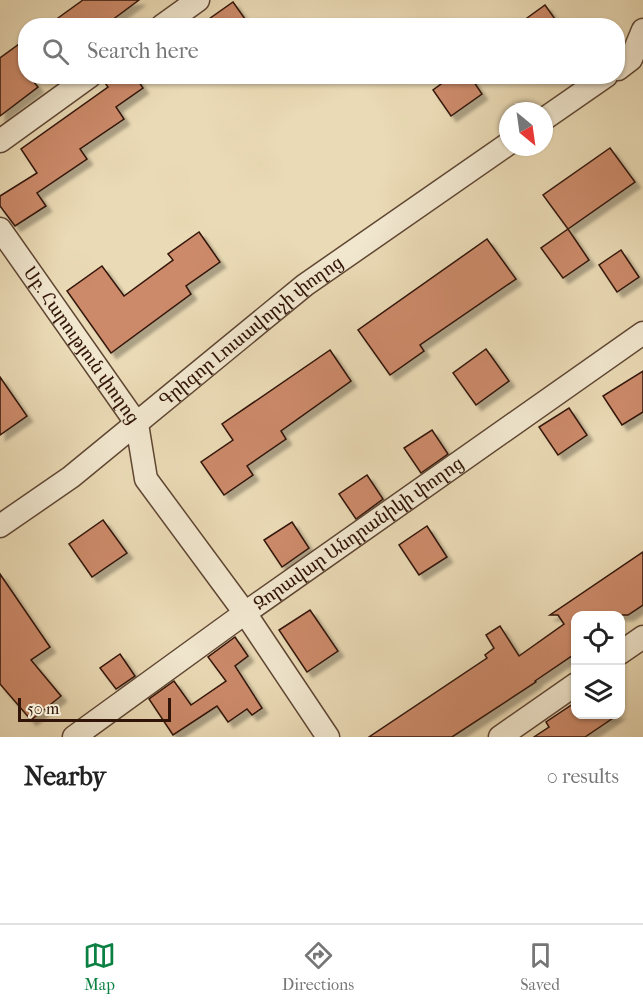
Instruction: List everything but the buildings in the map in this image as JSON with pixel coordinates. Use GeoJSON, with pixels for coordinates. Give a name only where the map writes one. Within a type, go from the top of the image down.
{"type":"FeatureCollection","features":[{"type":"Feature","properties":{"kind":"street"},"geometry":{"type":"LineString","coordinates":[[173,18],[198,0]]}},
{"type":"Feature","properties":{"kind":"street"},"geometry":{"type":"LineString","coordinates":[[625,64],[631,59],[643,30]]}},
{"type":"Feature","properties":{"kind":"street"},"geometry":{"type":"LineString","coordinates":[[0,141],[79,84]]}},
{"type":"Feature","properties":{"kind":"street"},"geometry":{"type":"LineString","coordinates":[[553,113],[594,84]]}},
{"type":"Feature","properties":{"kind":"street","name":"Գրիգոր Լուսավորչի փողոց"},"geometry":{"type":"LineString","coordinates":[[0,526],[70,477],[305,285],[499,150]]}},
{"type":"Feature","properties":{"kind":"street","name":"Սբ. Հարություն փողոց"},"geometry":{"type":"LineString","coordinates":[[0,229],[137,424],[146,479],[245,613],[328,737]]}},
{"type":"Feature","properties":{"kind":"street","name":"Զորավար Անդրանիկի փողոց"},"geometry":{"type":"LineString","coordinates":[[74,737],[245,613],[643,333]]}},
{"type":"Feature","properties":{"kind":"street"},"geometry":{"type":"LineString","coordinates":[[625,650],[643,637]]}},
{"type":"Feature","properties":{"kind":"street"},"geometry":{"type":"LineString","coordinates":[[500,737],[571,687]]}}]}
